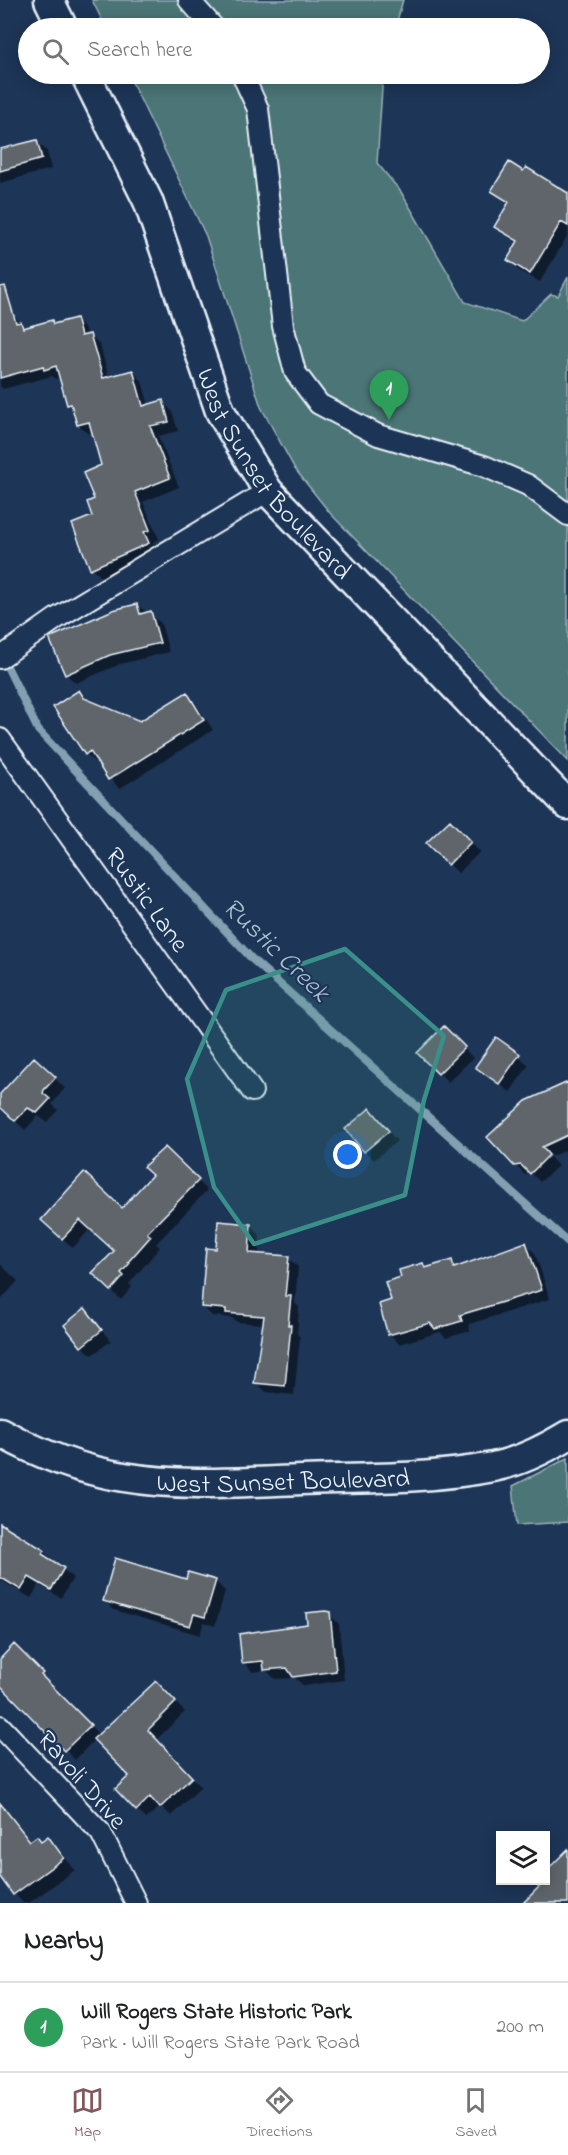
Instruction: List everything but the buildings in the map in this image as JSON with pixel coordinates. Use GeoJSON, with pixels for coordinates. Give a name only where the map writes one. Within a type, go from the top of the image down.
{"type":"FeatureCollection","features":[{"type":"Feature","properties":{"kind":"main road"},"geometry":{"type":"LineString","coordinates":[[49,0],[58,18]]}},
{"type":"Feature","properties":{"kind":"main road","name":"West Sunset Boulevard"},"geometry":{"type":"LineString","coordinates":[[90,84],[148,201],[220,411],[268,491],[568,805]]}},
{"type":"Feature","properties":{"kind":"main road","name":"West Sunset Boulevard"},"geometry":{"type":"LineString","coordinates":[[0,1432],[24,1446],[123,1477],[212,1484],[383,1478],[495,1467],[524,1458],[568,1435]]}},
{"type":"Feature","properties":{"kind":"street"},"geometry":{"type":"LineString","coordinates":[[189,0],[205,18]]}},
{"type":"Feature","properties":{"kind":"street"},"geometry":{"type":"LineString","coordinates":[[247,84],[258,109],[283,327],[296,372],[319,404],[378,435],[484,466],[528,485],[568,514]]}},
{"type":"Feature","properties":{"kind":"street"},"geometry":{"type":"LineString","coordinates":[[0,658],[57,618],[268,491]]}},
{"type":"Feature","properties":{"kind":"street","name":"Rustic Lane"},"geometry":{"type":"LineString","coordinates":[[0,739],[252,1091]]}},
{"type":"Feature","properties":{"kind":"street","name":"Ravoli Drive"},"geometry":{"type":"LineString","coordinates":[[0,1726],[101,1833],[136,1903]]}},
{"type":"Feature","properties":{"kind":"highlighted area"},"geometry":{"type":"Polygon","coordinates":[[[345,949],[444,1036],[424,1100],[405,1195],[254,1244],[214,1187],[187,1079],[226,990],[345,949]]]}},
{"type":"Feature","properties":{"kind":"green space"},"geometry":{"type":"Polygon","coordinates":[[[92,0],[403,0],[398,18],[101,18],[92,0]]]}},
{"type":"Feature","properties":{"kind":"green space"},"geometry":{"type":"Polygon","coordinates":[[[133,84],[382,84],[377,163],[401,192],[465,302],[522,321],[551,294],[558,296],[568,277],[568,761],[330,513],[295,469],[261,407],[206,236],[133,84]]]}},
{"type":"Feature","properties":{"kind":"green space"},"geometry":{"type":"Polygon","coordinates":[[[568,1458],[568,1522],[517,1525],[513,1486],[568,1458]]]}},
{"type":"Feature","properties":{"kind":"waterway","name":"Rustic Creek"},"geometry":{"type":"LineString","coordinates":[[3,658],[38,730],[253,960],[568,1242]]}},
{"type":"Feature","properties":{"kind":"place","name":"Will Rogers State Historic Park"},"geometry":{"type":"Point","coordinates":[389,420]}}]}
